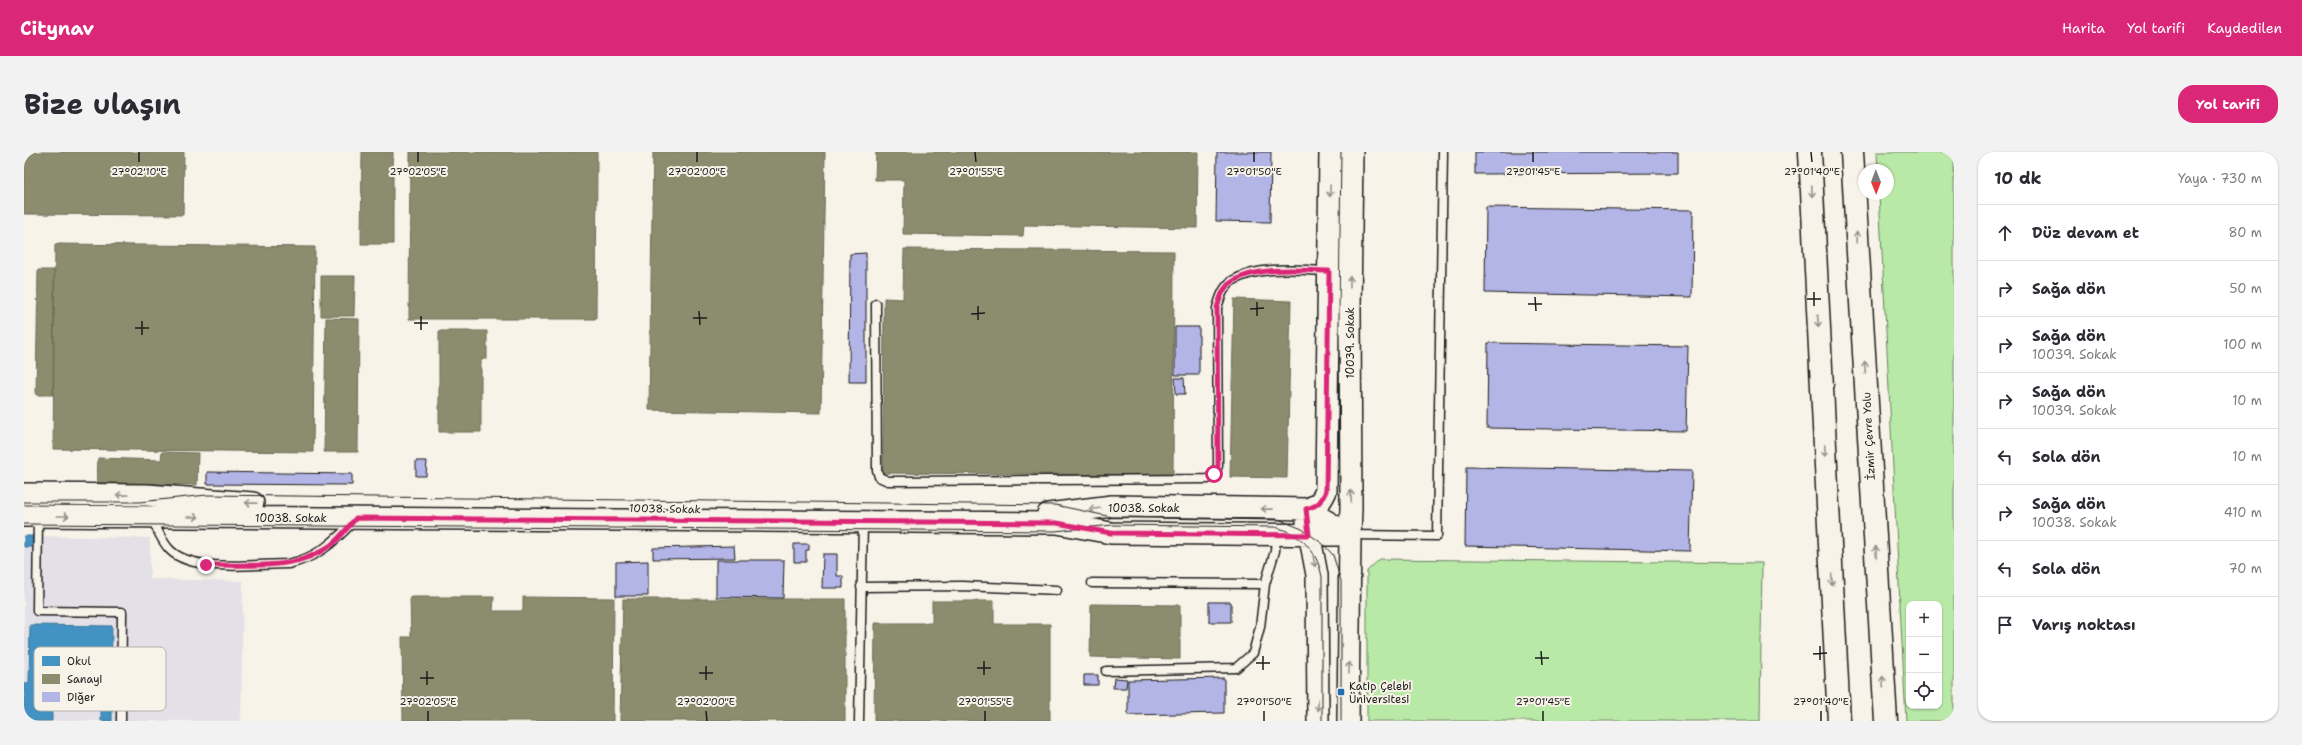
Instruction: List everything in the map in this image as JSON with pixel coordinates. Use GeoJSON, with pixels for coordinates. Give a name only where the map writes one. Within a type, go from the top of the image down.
{"type":"FeatureCollection","features":[{"type":"Feature","properties":{"kind":"highway"},"geometry":{"type":"LineString","coordinates":[[1810,152],[1839,721]]}},
{"type":"Feature","properties":{"kind":"highway","name":"İzmir Çevre Yolu"},"geometry":{"type":"LineString","coordinates":[[1852,152],[1886,721]]}},
{"type":"Feature","properties":{"kind":"street","name":"10039. Sokak"},"geometry":{"type":"LineString","coordinates":[[1306,509],[1314,507],[1322,502],[1326,491],[1330,152]]}},
{"type":"Feature","properties":{"kind":"street","name":"10039. Sokak"},"geometry":{"type":"LineString","coordinates":[[1348,721],[1350,535],[1352,508],[1350,309],[1352,152]]}},
{"type":"Feature","properties":{"kind":"street","name":"10038. Sokak"},"geometry":{"type":"LineString","coordinates":[[24,494],[147,495],[229,503],[1058,514],[1112,506],[1306,509]]}},
{"type":"Feature","properties":{"kind":"street"},"geometry":{"type":"LineString","coordinates":[[1306,509],[1350,535]]}},
{"type":"Feature","properties":{"kind":"street"},"geometry":{"type":"LineString","coordinates":[[1306,509],[1309,535],[1317,575],[1318,721]]}},
{"type":"Feature","properties":{"kind":"street","name":"10038. Sokak"},"geometry":{"type":"LineString","coordinates":[[31,516],[1057,523],[1111,533],[1350,535]]}},
{"type":"Feature","properties":{"kind":"lane"},"geometry":{"type":"LineString","coordinates":[[1350,535],[1437,536],[1442,152]]}},
{"type":"Feature","properties":{"kind":"lane"},"geometry":{"type":"LineString","coordinates":[[876,304],[877,470],[879,477],[888,481],[1208,479],[1214,474],[1218,466],[1217,308],[1222,293],[1232,282],[1259,272],[1329,271]]}},
{"type":"Feature","properties":{"kind":"lane"},"geometry":{"type":"LineString","coordinates":[[31,516],[37,611],[122,612],[122,647]]}},
{"type":"Feature","properties":{"kind":"lane"},"geometry":{"type":"LineString","coordinates":[[151,517],[164,543],[175,554],[190,562],[206,565],[288,564],[305,560],[332,544],[356,518]]}},
{"type":"Feature","properties":{"kind":"lane"},"geometry":{"type":"LineString","coordinates":[[859,721],[863,522]]}},
{"type":"Feature","properties":{"kind":"lane"},"geometry":{"type":"LineString","coordinates":[[1106,672],[1236,668],[1253,653],[1260,627],[1265,584],[1275,550],[1276,534]]}},
{"type":"Feature","properties":{"kind":"lane"},"geometry":{"type":"LineString","coordinates":[[1092,583],[1265,584]]}},
{"type":"Feature","properties":{"kind":"lane"},"geometry":{"type":"LineString","coordinates":[[861,587],[962,586],[1057,590]]}},
{"type":"Feature","properties":{"kind":"lane"},"geometry":{"type":"LineString","coordinates":[[121,711],[121,721]]}},
{"type":"Feature","properties":{"kind":"shaded area"},"geometry":{"type":"Polygon","coordinates":[[[24,536],[150,538],[150,579],[243,581],[241,721],[24,721],[24,536]]]}},
{"type":"Feature","properties":{"kind":"green space"},"geometry":{"type":"Polygon","coordinates":[[[1877,152],[1954,152],[1954,721],[1906,721],[1879,200],[1894,200],[1894,164],[1878,164],[1877,152]]]}},
{"type":"Feature","properties":{"kind":"green space"},"geometry":{"type":"Polygon","coordinates":[[[1380,559],[1762,563],[1760,721],[1367,721],[1367,571],[1380,559]]]}},
{"type":"Feature","properties":{"kind":"building: Okul"},"geometry":{"type":"Polygon","coordinates":[[[24,536],[34,536],[34,547],[24,547],[24,536]]]}},
{"type":"Feature","properties":{"kind":"building: Okul"},"geometry":{"type":"Polygon","coordinates":[[[30,625],[112,626],[112,647],[34,647],[34,711],[52,711],[52,721],[24,721],[24,683],[29,683],[30,625]]]}},
{"type":"Feature","properties":{"kind":"building: Okul"},"geometry":{"type":"Polygon","coordinates":[[[101,711],[112,711],[112,721],[101,721],[101,711]]]}},
{"type":"Feature","properties":{"kind":"building: Sanayi"},"geometry":{"type":"Polygon","coordinates":[[[24,152],[184,152],[183,215],[24,214],[24,152]]]}},
{"type":"Feature","properties":{"kind":"building: Sanayi"},"geometry":{"type":"Polygon","coordinates":[[[362,152],[393,152],[393,244],[361,244],[362,152]]]}},
{"type":"Feature","properties":{"kind":"building: Sanayi"},"geometry":{"type":"Polygon","coordinates":[[[410,152],[597,152],[596,319],[409,319],[410,152]]]}},
{"type":"Feature","properties":{"kind":"building: Sanayi"},"geometry":{"type":"Polygon","coordinates":[[[653,152],[825,152],[821,413],[649,410],[653,152]]]}},
{"type":"Feature","properties":{"kind":"building: Sanayi"},"geometry":{"type":"Polygon","coordinates":[[[876,152],[1198,152],[1197,228],[1024,225],[1023,236],[903,234],[904,180],[875,180],[876,152]]]}},
{"type":"Feature","properties":{"kind":"building: Sanayi"},"geometry":{"type":"Polygon","coordinates":[[[55,244],[315,247],[313,452],[53,449],[55,244]]]}},
{"type":"Feature","properties":{"kind":"building: Sanayi"},"geometry":{"type":"Polygon","coordinates":[[[904,249],[1174,251],[1173,475],[883,473],[884,298],[903,299],[904,249]]]}},
{"type":"Feature","properties":{"kind":"building: Sanayi"},"geometry":{"type":"Polygon","coordinates":[[[38,270],[54,270],[53,395],[36,395],[38,270]]]}},
{"type":"Feature","properties":{"kind":"building: Sanayi"},"geometry":{"type":"Polygon","coordinates":[[[321,276],[355,276],[354,316],[321,316],[321,276]]]}},
{"type":"Feature","properties":{"kind":"building: Sanayi"},"geometry":{"type":"Polygon","coordinates":[[[1234,299],[1291,301],[1287,478],[1230,477],[1234,299]]]}},
{"type":"Feature","properties":{"kind":"building: Sanayi"},"geometry":{"type":"Polygon","coordinates":[[[326,318],[359,319],[358,452],[324,452],[326,318]]]}},
{"type":"Feature","properties":{"kind":"building: Sanayi"},"geometry":{"type":"Polygon","coordinates":[[[439,331],[487,331],[487,359],[481,359],[481,432],[439,432],[439,331]]]}},
{"type":"Feature","properties":{"kind":"building: Sanayi"},"geometry":{"type":"Polygon","coordinates":[[[162,452],[198,453],[197,485],[97,483],[98,458],[161,460],[162,452]]]}},
{"type":"Feature","properties":{"kind":"building: Sanayi"},"geometry":{"type":"Polygon","coordinates":[[[410,597],[494,597],[493,611],[523,611],[523,597],[614,598],[613,721],[403,721],[402,637],[411,637],[410,597]]]}},
{"type":"Feature","properties":{"kind":"building: Sanayi"},"geometry":{"type":"Polygon","coordinates":[[[623,599],[845,599],[845,721],[620,721],[623,599]]]}},
{"type":"Feature","properties":{"kind":"building: Sanayi"},"geometry":{"type":"Polygon","coordinates":[[[932,601],[994,601],[994,624],[1050,624],[1050,721],[874,721],[875,623],[932,623],[932,601]]]}},
{"type":"Feature","properties":{"kind":"building: Sanayi"},"geometry":{"type":"Polygon","coordinates":[[[1091,604],[1180,605],[1180,659],[1090,657],[1091,604]]]}},
{"type":"Feature","properties":{"kind":"building: Diğer"},"geometry":{"type":"Polygon","coordinates":[[[1217,152],[1271,152],[1270,222],[1216,221],[1217,152]]]}},
{"type":"Feature","properties":{"kind":"building: Diğer"},"geometry":{"type":"Polygon","coordinates":[[[1475,152],[1678,152],[1678,173],[1475,174],[1475,152]]]}},
{"type":"Feature","properties":{"kind":"building: Diğer"},"geometry":{"type":"Polygon","coordinates":[[[1486,207],[1693,210],[1692,297],[1485,293],[1486,207]]]}},
{"type":"Feature","properties":{"kind":"building: Diğer"},"geometry":{"type":"Polygon","coordinates":[[[866,253],[866,382],[849,382],[850,254],[866,253]]]}},
{"type":"Feature","properties":{"kind":"building: Diğer"},"geometry":{"type":"Polygon","coordinates":[[[1175,327],[1199,327],[1199,375],[1175,375],[1175,327]]]}},
{"type":"Feature","properties":{"kind":"building: Diğer"},"geometry":{"type":"Polygon","coordinates":[[[1488,343],[1688,346],[1686,431],[1487,428],[1488,343]]]}},
{"type":"Feature","properties":{"kind":"building: Diğer"},"geometry":{"type":"Polygon","coordinates":[[[1175,378],[1184,378],[1185,394],[1176,394],[1175,378]]]}},
{"type":"Feature","properties":{"kind":"building: Diğer"},"geometry":{"type":"Polygon","coordinates":[[[416,461],[427,461],[426,476],[416,476],[416,461]]]}},
{"type":"Feature","properties":{"kind":"building: Diğer"},"geometry":{"type":"Polygon","coordinates":[[[1466,467],[1692,471],[1690,551],[1465,546],[1466,467]]]}},
{"type":"Feature","properties":{"kind":"building: Diğer"},"geometry":{"type":"Polygon","coordinates":[[[207,472],[352,474],[352,485],[207,484],[207,472]]]}},
{"type":"Feature","properties":{"kind":"building: Diğer"},"geometry":{"type":"Polygon","coordinates":[[[794,544],[809,544],[809,550],[806,550],[806,562],[794,562],[794,544]]]}},
{"type":"Feature","properties":{"kind":"building: Diğer"},"geometry":{"type":"Polygon","coordinates":[[[734,546],[735,558],[653,559],[653,548],[734,546]]]}},
{"type":"Feature","properties":{"kind":"building: Diğer"},"geometry":{"type":"Polygon","coordinates":[[[823,554],[837,554],[837,576],[843,576],[843,588],[822,588],[823,554]]]}},
{"type":"Feature","properties":{"kind":"building: Diğer"},"geometry":{"type":"Polygon","coordinates":[[[716,560],[784,560],[783,598],[716,597],[716,560]]]}},
{"type":"Feature","properties":{"kind":"building: Diğer"},"geometry":{"type":"Polygon","coordinates":[[[648,561],[648,596],[616,596],[616,562],[648,561]]]}},
{"type":"Feature","properties":{"kind":"building: Diğer"},"geometry":{"type":"Polygon","coordinates":[[[1209,602],[1231,602],[1231,622],[1209,622],[1209,602]]]}},
{"type":"Feature","properties":{"kind":"building: Diğer"},"geometry":{"type":"Polygon","coordinates":[[[1084,675],[1098,675],[1098,685],[1084,685],[1084,675]]]}},
{"type":"Feature","properties":{"kind":"building: Diğer"},"geometry":{"type":"Polygon","coordinates":[[[1114,678],[1127,679],[1126,688],[1113,688],[1114,678]]]}},
{"type":"Feature","properties":{"kind":"building: Diğer"},"geometry":{"type":"Polygon","coordinates":[[[1224,678],[1224,713],[1128,715],[1128,680],[1224,678]]]}},
{"type":"Feature","properties":{"kind":"tram line"},"geometry":{"type":"LineString","coordinates":[[24,502],[139,502],[207,495],[1055,505],[1112,517],[1278,519],[1302,529],[1323,544],[1333,555],[1341,581],[1341,721]]}},
{"type":"Feature","properties":{"kind":"tram line"},"geometry":{"type":"LineString","coordinates":[[24,524],[1055,531],[1112,525],[1275,527],[1293,534],[1306,544],[1312,551],[1320,567],[1322,577],[1322,721]]}},
{"type":"Feature","properties":{"kind":"place","name":"Katip Çelebi Üniversitesi"},"geometry":{"type":"Point","coordinates":[1341,692]}},
{"type":"Feature","properties":{"kind":"route"},"geometry":{"type":"LineString","coordinates":[[206,565],[288,564],[305,560],[332,544],[356,518],[1057,523],[1111,533],[1309,535],[1306,509],[1314,507],[1322,502],[1326,491],[1329,271],[1308,270],[1259,272],[1232,282],[1222,293],[1217,308],[1218,466],[1214,474]]}}]}
